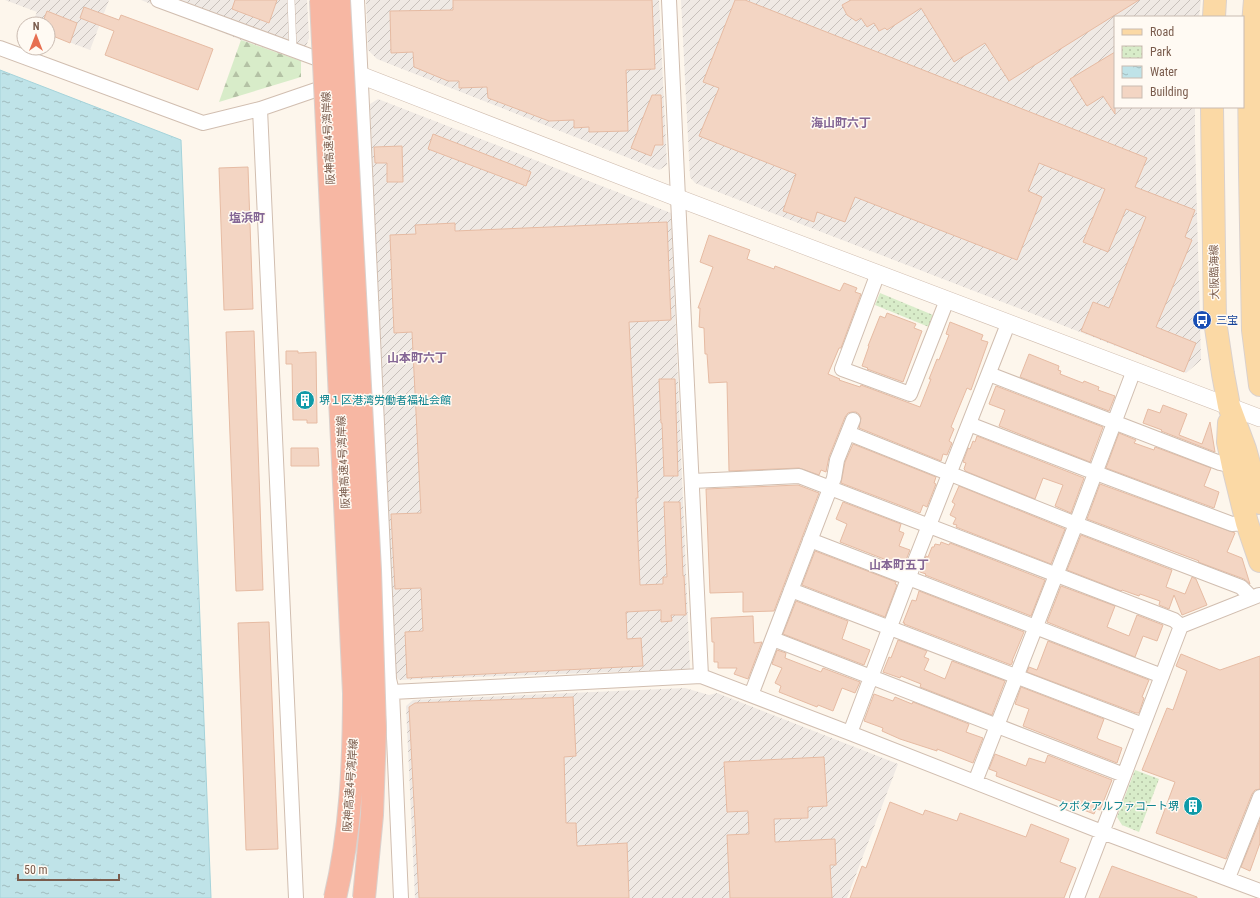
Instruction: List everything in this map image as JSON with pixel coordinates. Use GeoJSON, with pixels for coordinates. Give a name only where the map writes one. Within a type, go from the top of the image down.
{"type":"FeatureCollection","features":[{"type":"Feature","properties":{"kind":"highway","name":"阪神高速4号湾岸線"},"geometry":{"type":"LineString","coordinates":[[322,0],[354,693],[353,758],[348,823],[341,872],[335,898]]}},
{"type":"Feature","properties":{"kind":"highway","name":"阪神高速4号湾岸線"},"geometry":{"type":"LineString","coordinates":[[339,0],[370,570],[375,730],[372,815],[364,898]]}},
{"type":"Feature","properties":{"kind":"main road"},"geometry":{"type":"LineString","coordinates":[[1214,16],[1215,0]]}},
{"type":"Feature","properties":{"kind":"main road"},"geometry":{"type":"LineString","coordinates":[[1256,0],[1249,73],[1255,174],[1253,330],[1260,385]]}},
{"type":"Feature","properties":{"kind":"main road","name":"大阪臨海線"},"geometry":{"type":"LineString","coordinates":[[1212,108],[1215,321],[1229,406],[1245,449],[1260,503]]}},
{"type":"Feature","properties":{"kind":"main road"},"geometry":{"type":"LineString","coordinates":[[1229,406],[1228,442],[1247,523],[1260,561]]}},
{"type":"Feature","properties":{"kind":"street"},"geometry":{"type":"LineString","coordinates":[[158,0],[360,75],[1008,324],[1260,418]]}},
{"type":"Feature","properties":{"kind":"street"},"geometry":{"type":"LineString","coordinates":[[357,0],[389,679],[392,692],[401,898]]}},
{"type":"Feature","properties":{"kind":"street"},"geometry":{"type":"LineString","coordinates":[[669,0],[701,676]]}},
{"type":"Feature","properties":{"kind":"street"},"geometry":{"type":"LineString","coordinates":[[0,48],[203,123],[260,108],[360,75]]}},
{"type":"Feature","properties":{"kind":"street"},"geometry":{"type":"LineString","coordinates":[[260,108],[296,898]]}},
{"type":"Feature","properties":{"kind":"street"},"geometry":{"type":"LineString","coordinates":[[878,274],[842,369],[910,394],[947,300]]}},
{"type":"Feature","properties":{"kind":"street"},"geometry":{"type":"LineString","coordinates":[[850,733],[908,578],[1008,324]]}},
{"type":"Feature","properties":{"kind":"street"},"geometry":{"type":"LineString","coordinates":[[976,782],[1096,473],[1134,370]]}},
{"type":"Feature","properties":{"kind":"street"},"geometry":{"type":"LineString","coordinates":[[989,374],[1220,463],[1233,466]]}},
{"type":"Feature","properties":{"kind":"street"},"geometry":{"type":"LineString","coordinates":[[969,424],[1232,524],[1247,523]]}},
{"type":"Feature","properties":{"kind":"street"},"geometry":{"type":"LineString","coordinates":[[752,695],[834,478],[837,460],[850,426],[950,474],[1242,587],[1256,596]]}},
{"type":"Feature","properties":{"kind":"street"},"geometry":{"type":"LineString","coordinates":[[692,481],[799,476],[1174,620],[1181,626]]}},
{"type":"Feature","properties":{"kind":"street"},"geometry":{"type":"LineString","coordinates":[[810,540],[1162,676]]}},
{"type":"Feature","properties":{"kind":"street"},"geometry":{"type":"LineString","coordinates":[[791,590],[1143,725]]}},
{"type":"Feature","properties":{"kind":"street"},"geometry":{"type":"LineString","coordinates":[[1077,898],[1181,626],[1256,596]]}},
{"type":"Feature","properties":{"kind":"street"},"geometry":{"type":"LineString","coordinates":[[773,639],[1124,775]]}},
{"type":"Feature","properties":{"kind":"street"},"geometry":{"type":"LineString","coordinates":[[392,692],[701,676],[1102,832],[1260,891]]}},
{"type":"Feature","properties":{"kind":"street"},"geometry":{"type":"LineString","coordinates":[[1228,878],[1260,798]]}},
{"type":"Feature","properties":{"kind":"lane"},"geometry":{"type":"LineString","coordinates":[[291,0],[293,50]]}},
{"type":"Feature","properties":{"kind":"shaded area"},"geometry":{"type":"Polygon","coordinates":[[[5,0],[109,0],[90,50],[56,37],[56,16],[35,16],[37,12],[5,0]]]}},
{"type":"Feature","properties":{"kind":"shaded area"},"geometry":{"type":"Polygon","coordinates":[[[141,0],[307,0],[309,38],[301,61],[241,40],[141,0]]]}},
{"type":"Feature","properties":{"kind":"shaded area"},"geometry":{"type":"Polygon","coordinates":[[[366,0],[659,0],[667,165],[659,170],[377,59],[368,50],[366,0]]]}},
{"type":"Feature","properties":{"kind":"shaded area"},"geometry":{"type":"Polygon","coordinates":[[[681,0],[1201,0],[1199,16],[1114,16],[1114,108],[1195,108],[1201,360],[1186,373],[695,183],[690,177],[681,0]]]}},
{"type":"Feature","properties":{"kind":"shaded area"},"geometry":{"type":"Polygon","coordinates":[[[378,99],[671,213],[690,669],[399,680],[394,674],[370,104],[378,99]]]}},
{"type":"Feature","properties":{"kind":"shaded area"},"geometry":{"type":"Polygon","coordinates":[[[685,688],[709,695],[717,693],[898,764],[847,898],[415,898],[406,706],[413,700],[685,688]]]}},
{"type":"Feature","properties":{"kind":"green space"},"geometry":{"type":"Polygon","coordinates":[[[241,40],[301,61],[301,77],[219,102],[241,40]]]}},
{"type":"Feature","properties":{"kind":"green space"},"geometry":{"type":"Polygon","coordinates":[[[880,293],[933,315],[929,327],[875,305],[880,293]]]}},
{"type":"Feature","properties":{"kind":"green space"},"geometry":{"type":"Polygon","coordinates":[[[1135,770],[1159,779],[1139,832],[1122,825],[1117,817],[1135,770]]]}},
{"type":"Feature","properties":{"kind":"water"},"geometry":{"type":"Polygon","coordinates":[[[0,70],[181,140],[211,898],[0,898],[0,70]]]}},
{"type":"Feature","properties":{"kind":"building"},"geometry":{"type":"Polygon","coordinates":[[[235,0],[277,0],[269,23],[232,9],[235,0]]]}},
{"type":"Feature","properties":{"kind":"building"},"geometry":{"type":"Polygon","coordinates":[[[453,0],[652,0],[655,69],[626,70],[628,131],[589,132],[589,127],[574,128],[574,120],[549,121],[488,98],[487,87],[459,88],[459,81],[448,81],[414,67],[413,52],[391,53],[390,11],[453,10],[453,0]]]}},
{"type":"Feature","properties":{"kind":"building"},"geometry":{"type":"Polygon","coordinates":[[[735,0],[745,0],[1147,158],[1135,187],[1195,210],[1185,237],[1192,240],[1156,327],[1196,343],[1184,372],[1081,331],[1093,302],[1109,308],[1146,217],[1126,209],[1108,252],[1083,242],[1105,189],[1039,163],[1028,191],[1042,197],[1017,260],[855,197],[845,222],[817,212],[814,222],[783,211],[796,174],[699,136],[719,88],[703,82],[735,0]]]}},
{"type":"Feature","properties":{"kind":"building"},"geometry":{"type":"Polygon","coordinates":[[[851,0],[1139,0],[1009,81],[985,43],[954,62],[921,8],[887,30],[885,28],[879,31],[874,23],[867,27],[861,18],[856,21],[847,15],[842,5],[851,0]]]}},
{"type":"Feature","properties":{"kind":"building"},"geometry":{"type":"Polygon","coordinates":[[[84,7],[119,20],[121,15],[213,49],[198,90],[105,55],[114,31],[80,18],[84,7]]]}},
{"type":"Feature","properties":{"kind":"building"},"geometry":{"type":"Polygon","coordinates":[[[47,11],[77,23],[70,43],[56,37],[56,16],[45,16],[47,11]]]}},
{"type":"Feature","properties":{"kind":"building"},"geometry":{"type":"Polygon","coordinates":[[[1114,53],[1115,114],[1103,96],[1087,106],[1070,79],[1114,53]]]}},
{"type":"Feature","properties":{"kind":"building"},"geometry":{"type":"Polygon","coordinates":[[[652,95],[661,95],[663,145],[655,145],[651,156],[631,148],[652,95]]]}},
{"type":"Feature","properties":{"kind":"building"},"geometry":{"type":"Polygon","coordinates":[[[433,134],[531,172],[526,186],[428,149],[433,134]]]}},
{"type":"Feature","properties":{"kind":"building"},"geometry":{"type":"Polygon","coordinates":[[[402,146],[403,182],[387,182],[387,163],[375,163],[374,147],[402,146]]]}},
{"type":"Feature","properties":{"kind":"building"},"geometry":{"type":"Polygon","coordinates":[[[248,167],[253,309],[224,310],[219,168],[248,167]]]}},
{"type":"Feature","properties":{"kind":"building"},"geometry":{"type":"Polygon","coordinates":[[[667,222],[671,320],[629,322],[638,498],[636,498],[640,585],[663,584],[663,577],[667,577],[664,502],[680,502],[686,615],[671,615],[672,621],[661,622],[661,610],[626,612],[627,639],[641,638],[643,666],[407,678],[405,632],[423,631],[421,588],[395,589],[391,514],[421,513],[412,332],[394,333],[390,235],[416,234],[415,225],[455,223],[455,231],[667,222]]]}},
{"type":"Feature","properties":{"kind":"building"},"geometry":{"type":"Polygon","coordinates":[[[709,235],[750,250],[747,259],[774,269],[775,266],[840,291],[844,283],[857,288],[855,292],[861,294],[841,348],[839,348],[828,374],[840,379],[839,380],[860,387],[861,385],[920,407],[937,359],[939,360],[949,335],[946,334],[950,322],[983,335],[981,340],[988,342],[971,390],[967,388],[951,427],[954,429],[949,441],[952,443],[947,455],[943,454],[941,461],[859,428],[861,418],[856,412],[852,412],[848,413],[845,417],[829,457],[826,472],[821,470],[819,475],[799,468],[729,471],[727,382],[709,383],[707,354],[705,354],[704,328],[699,327],[700,308],[698,308],[713,267],[700,262],[709,235]]]}},
{"type":"Feature","properties":{"kind":"building"},"geometry":{"type":"Polygon","coordinates":[[[887,313],[916,324],[914,328],[922,331],[903,382],[862,366],[880,316],[885,318],[887,313]]]}},
{"type":"Feature","properties":{"kind":"building"},"geometry":{"type":"Polygon","coordinates":[[[254,331],[263,590],[236,591],[226,332],[254,331]]]}},
{"type":"Feature","properties":{"kind":"building"},"geometry":{"type":"Polygon","coordinates":[[[286,351],[298,351],[298,353],[316,352],[317,423],[307,423],[307,420],[293,420],[292,364],[286,364],[286,351]]]}},
{"type":"Feature","properties":{"kind":"building"},"geometry":{"type":"Polygon","coordinates":[[[1029,354],[1059,366],[1058,370],[1061,371],[1060,374],[1083,383],[1084,381],[1099,387],[1098,390],[1115,396],[1109,411],[1020,377],[1029,354]]]}},
{"type":"Feature","properties":{"kind":"building"},"geometry":{"type":"Polygon","coordinates":[[[659,379],[675,379],[678,476],[664,476],[659,379]]]}},
{"type":"Feature","properties":{"kind":"building"},"geometry":{"type":"Polygon","coordinates":[[[996,386],[1103,427],[1090,462],[999,426],[1005,410],[989,404],[996,386]]]}},
{"type":"Feature","properties":{"kind":"building"},"geometry":{"type":"Polygon","coordinates":[[[1163,405],[1187,414],[1179,435],[1202,444],[1210,422],[1215,452],[1143,423],[1148,409],[1160,413],[1163,405]]]}},
{"type":"Feature","properties":{"kind":"building"},"geometry":{"type":"Polygon","coordinates":[[[1119,433],[1136,440],[1134,443],[1154,450],[1155,447],[1211,468],[1204,486],[1219,492],[1214,508],[1106,468],[1119,433]]]}},
{"type":"Feature","properties":{"kind":"building"},"geometry":{"type":"Polygon","coordinates":[[[977,436],[1084,478],[1071,513],[1055,506],[1063,485],[1043,478],[1035,499],[965,471],[964,469],[966,463],[963,462],[968,448],[970,449],[977,436]]]}},
{"type":"Feature","properties":{"kind":"building"},"geometry":{"type":"Polygon","coordinates":[[[853,444],[936,477],[934,483],[936,484],[927,507],[923,505],[920,513],[841,483],[845,462],[853,444]]]}},
{"type":"Feature","properties":{"kind":"building"},"geometry":{"type":"Polygon","coordinates":[[[291,448],[318,448],[319,466],[291,466],[291,448]]]}},
{"type":"Feature","properties":{"kind":"building"},"geometry":{"type":"Polygon","coordinates":[[[1100,484],[1235,533],[1227,552],[1242,558],[1250,584],[1244,579],[1198,562],[1199,561],[1087,519],[1100,484]]]}},
{"type":"Feature","properties":{"kind":"building"},"geometry":{"type":"Polygon","coordinates":[[[798,485],[819,493],[774,611],[743,612],[743,592],[710,593],[706,489],[798,485]]]}},
{"type":"Feature","properties":{"kind":"building"},"geometry":{"type":"Polygon","coordinates":[[[959,486],[1065,529],[1051,564],[956,527],[957,525],[953,524],[956,518],[950,515],[955,504],[952,502],[959,486]]]}},
{"type":"Feature","properties":{"kind":"building"},"geometry":{"type":"Polygon","coordinates":[[[843,502],[901,524],[899,531],[904,533],[899,546],[910,550],[904,565],[902,566],[840,542],[847,524],[836,519],[843,502]]]}},
{"type":"Feature","properties":{"kind":"building"},"geometry":{"type":"Polygon","coordinates":[[[1081,535],[1172,570],[1166,587],[1185,594],[1192,577],[1196,579],[1207,605],[1182,615],[1174,595],[1169,609],[1159,605],[1160,601],[1140,594],[1139,596],[1122,590],[1121,591],[1067,570],[1081,535]]]}},
{"type":"Feature","properties":{"kind":"building"},"geometry":{"type":"Polygon","coordinates":[[[941,542],[949,545],[950,543],[1045,580],[1031,616],[920,572],[926,556],[928,557],[932,547],[934,547],[935,544],[940,545],[941,542]]]}},
{"type":"Feature","properties":{"kind":"building"},"geometry":{"type":"Polygon","coordinates":[[[815,551],[896,582],[895,584],[897,585],[885,617],[802,585],[815,551]]]}},
{"type":"Feature","properties":{"kind":"building"},"geometry":{"type":"Polygon","coordinates":[[[1061,586],[1115,606],[1107,627],[1129,636],[1137,615],[1163,625],[1157,641],[1143,636],[1135,657],[1047,622],[1061,586]]]}},
{"type":"Feature","properties":{"kind":"building"},"geometry":{"type":"Polygon","coordinates":[[[919,591],[1024,632],[1011,665],[904,624],[905,623],[903,623],[912,600],[916,601],[919,591]]]}},
{"type":"Feature","properties":{"kind":"building"},"geometry":{"type":"Polygon","coordinates":[[[796,601],[848,621],[842,639],[870,650],[864,665],[783,634],[796,601]]]}},
{"type":"Feature","properties":{"kind":"building"},"geometry":{"type":"Polygon","coordinates":[[[753,616],[754,643],[762,642],[748,679],[734,674],[737,668],[718,668],[718,662],[714,662],[714,642],[712,642],[711,618],[753,616]]]}},
{"type":"Feature","properties":{"kind":"building"},"geometry":{"type":"Polygon","coordinates":[[[269,622],[278,849],[246,850],[238,623],[269,622]]]}},
{"type":"Feature","properties":{"kind":"building"},"geometry":{"type":"Polygon","coordinates":[[[898,640],[927,651],[924,657],[929,659],[924,670],[945,679],[952,661],[1005,681],[992,715],[920,687],[921,684],[901,676],[900,678],[883,672],[889,657],[891,658],[898,640]]]}},
{"type":"Feature","properties":{"kind":"building"},"geometry":{"type":"Polygon","coordinates":[[[1048,641],[1149,680],[1142,697],[1144,698],[1139,713],[1027,672],[1029,667],[1037,670],[1048,641]]]}},
{"type":"Feature","properties":{"kind":"building"},"geometry":{"type":"Polygon","coordinates":[[[777,650],[786,653],[785,658],[821,672],[823,668],[860,682],[855,693],[842,688],[833,711],[818,705],[817,707],[779,692],[781,686],[775,683],[782,668],[772,664],[777,650]]]}},
{"type":"Feature","properties":{"kind":"building"},"geometry":{"type":"Polygon","coordinates":[[[1181,654],[1220,670],[1260,656],[1260,789],[1255,790],[1252,794],[1226,859],[1156,833],[1175,782],[1142,770],[1167,708],[1173,710],[1187,671],[1176,666],[1181,654]]]}},
{"type":"Feature","properties":{"kind":"building"},"geometry":{"type":"Polygon","coordinates":[[[1021,687],[1104,719],[1097,738],[1122,748],[1117,763],[1023,726],[1029,709],[1015,704],[1021,687]]]}},
{"type":"Feature","properties":{"kind":"building"},"geometry":{"type":"Polygon","coordinates":[[[874,694],[893,701],[895,697],[912,704],[913,702],[969,724],[966,732],[983,738],[973,763],[937,749],[937,751],[900,739],[882,731],[883,728],[864,721],[874,694]]]}},
{"type":"Feature","properties":{"kind":"building"},"geometry":{"type":"Polygon","coordinates":[[[573,697],[576,756],[564,757],[566,823],[576,823],[577,846],[627,843],[629,898],[419,898],[409,707],[415,703],[573,697]]]}},
{"type":"Feature","properties":{"kind":"building"},"geometry":{"type":"Polygon","coordinates":[[[995,754],[1026,766],[1029,758],[1045,763],[1048,755],[1112,780],[1100,810],[1096,809],[1094,814],[996,776],[997,772],[989,769],[995,754]]]}},
{"type":"Feature","properties":{"kind":"building"},"geometry":{"type":"Polygon","coordinates":[[[824,757],[827,806],[808,807],[808,818],[774,819],[775,842],[835,839],[836,865],[830,865],[832,898],[730,898],[727,835],[749,834],[748,811],[727,812],[724,762],[824,757]]]}},
{"type":"Feature","properties":{"kind":"building"},"geometry":{"type":"Polygon","coordinates":[[[890,802],[923,815],[925,810],[957,821],[960,813],[1026,837],[1031,824],[1069,839],[1060,862],[1076,868],[1064,898],[850,898],[862,866],[866,868],[890,802]]]}},
{"type":"Feature","properties":{"kind":"building"},"geometry":{"type":"Polygon","coordinates":[[[1260,820],[1260,843],[1250,871],[1241,867],[1260,820]]]}},
{"type":"Feature","properties":{"kind":"building"},"geometry":{"type":"Polygon","coordinates":[[[1112,866],[1197,897],[1197,898],[1099,898],[1112,866]]]}},
{"type":"Feature","properties":{"kind":"place","name":"三宝"},"geometry":{"type":"Point","coordinates":[1202,320]}},
{"type":"Feature","properties":{"kind":"place","name":"堺１区港湾労働者福祉会館"},"geometry":{"type":"Point","coordinates":[305,400]}},
{"type":"Feature","properties":{"kind":"place","name":"クボタアルファコート堺"},"geometry":{"type":"Point","coordinates":[1193,806]}},
{"type":"Feature","properties":{"kind":"district","name":"海山町六丁"},"geometry":{"type":"Point","coordinates":[841,123]}},
{"type":"Feature","properties":{"kind":"district","name":"塩浜町"},"geometry":{"type":"Point","coordinates":[247,218]}},
{"type":"Feature","properties":{"kind":"district","name":"山本町六丁"},"geometry":{"type":"Point","coordinates":[417,358]}},
{"type":"Feature","properties":{"kind":"district","name":"山本町五丁"},"geometry":{"type":"Point","coordinates":[899,565]}}]}
